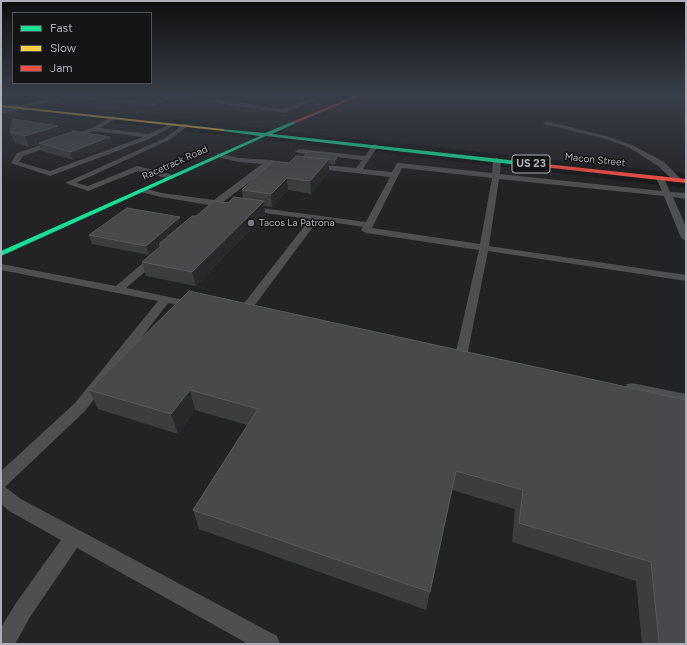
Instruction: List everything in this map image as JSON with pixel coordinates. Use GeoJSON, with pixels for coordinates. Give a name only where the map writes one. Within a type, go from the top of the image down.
{"type":"FeatureCollection","features":[{"type":"Feature","properties":{"kind":"main road","name":"Macon Street"},"geometry":{"type":"LineString","coordinates":[[181,125],[682,181]]}},
{"type":"Feature","properties":{"kind":"main road","name":"Racetrack Road"},"geometry":{"type":"LineString","coordinates":[[1,254],[287,125]]}},
{"type":"Feature","properties":{"kind":"lane"},"geometry":{"type":"LineString","coordinates":[[101,125],[94,129],[20,155],[15,162],[50,174],[150,136],[172,125]]}},
{"type":"Feature","properties":{"kind":"lane"},"geometry":{"type":"LineString","coordinates":[[551,125],[608,138],[632,147],[661,164],[682,181]]}},
{"type":"Feature","properties":{"kind":"lane"},"geometry":{"type":"LineString","coordinates":[[137,168],[88,189],[69,183],[167,139],[186,126]]}},
{"type":"Feature","properties":{"kind":"lane"},"geometry":{"type":"LineString","coordinates":[[94,129],[150,136]]}},
{"type":"Feature","properties":{"kind":"lane"},"geometry":{"type":"LineString","coordinates":[[310,139],[297,154],[366,158]]}},
{"type":"Feature","properties":{"kind":"lane"},"geometry":{"type":"LineString","coordinates":[[358,171],[375,146]]}},
{"type":"Feature","properties":{"kind":"lane"},"geometry":{"type":"LineString","coordinates":[[220,155],[239,160],[281,163]]}},
{"type":"Feature","properties":{"kind":"lane"},"geometry":{"type":"LineString","coordinates":[[461,356],[484,248],[496,176],[497,160]]}},
{"type":"Feature","properties":{"kind":"lane"},"geometry":{"type":"LineString","coordinates":[[116,162],[170,177]]}},
{"type":"Feature","properties":{"kind":"lane"},"geometry":{"type":"LineString","coordinates":[[204,213],[269,162]]}},
{"type":"Feature","properties":{"kind":"lane"},"geometry":{"type":"LineString","coordinates":[[304,165],[320,165],[395,175]]}},
{"type":"Feature","properties":{"kind":"lane"},"geometry":{"type":"LineString","coordinates":[[686,196],[400,165],[366,230],[686,278]]}},
{"type":"Feature","properties":{"kind":"lane"},"geometry":{"type":"LineString","coordinates":[[660,178],[686,238]]}},
{"type":"Feature","properties":{"kind":"lane"},"geometry":{"type":"LineString","coordinates":[[143,190],[161,195],[369,225]]}},
{"type":"Feature","properties":{"kind":"lane"},"geometry":{"type":"LineString","coordinates":[[242,314],[316,217]]}},
{"type":"Feature","properties":{"kind":"lane"},"geometry":{"type":"LineString","coordinates":[[118,290],[164,249]]}},
{"type":"Feature","properties":{"kind":"lane"},"geometry":{"type":"LineString","coordinates":[[1,267],[204,307]]}},
{"type":"Feature","properties":{"kind":"lane"},"geometry":{"type":"LineString","coordinates":[[1,481],[80,407],[166,299]]}},
{"type":"Feature","properties":{"kind":"lane"},"geometry":{"type":"LineString","coordinates":[[227,311],[258,317]]}},
{"type":"Feature","properties":{"kind":"lane"},"geometry":{"type":"LineString","coordinates":[[447,353],[477,359]]}},
{"type":"Feature","properties":{"kind":"lane"},"geometry":{"type":"LineString","coordinates":[[623,387],[686,399]]}},
{"type":"Feature","properties":{"kind":"lane"},"geometry":{"type":"LineString","coordinates":[[1,494],[15,505],[269,644]]}},
{"type":"Feature","properties":{"kind":"lane"},"geometry":{"type":"LineString","coordinates":[[3,644],[22,610],[74,537]]}},
{"type":"Feature","properties":{"kind":"shaded area"},"geometry":{"type":"Polygon","coordinates":[[[1,125],[134,125],[686,188],[686,644],[1,644],[1,125]]]}},
{"type":"Feature","properties":{"kind":"shaded area"},"geometry":{"type":"Polygon","coordinates":[[[239,125],[686,125],[686,174],[239,125]]]}},
{"type":"Feature","properties":{"kind":"building"},"geometry":{"type":"Polygon","coordinates":[[[12,125],[58,126],[25,136],[10,132],[12,125]]]}},
{"type":"Feature","properties":{"kind":"building"},"geometry":{"type":"Polygon","coordinates":[[[74,131],[110,137],[70,152],[39,143],[74,131]]]}},
{"type":"Feature","properties":{"kind":"building"},"geometry":{"type":"Polygon","coordinates":[[[308,151],[339,155],[335,160],[303,157],[308,151]]]}},
{"type":"Feature","properties":{"kind":"building"},"geometry":{"type":"Polygon","coordinates":[[[296,156],[329,159],[310,181],[287,178],[271,194],[242,190],[273,161],[289,163],[296,156]]]}},
{"type":"Feature","properties":{"kind":"building"},"geometry":{"type":"Polygon","coordinates":[[[234,197],[264,201],[192,272],[142,262],[162,245],[159,244],[192,216],[196,216],[214,201],[228,203],[234,197]]]}},
{"type":"Feature","properties":{"kind":"building"},"geometry":{"type":"Polygon","coordinates":[[[127,208],[180,217],[146,246],[89,235],[127,208]]]}},
{"type":"Feature","properties":{"kind":"building"},"geometry":{"type":"Polygon","coordinates":[[[189,291],[686,400],[686,644],[664,644],[659,642],[651,562],[519,523],[523,490],[456,471],[430,592],[193,510],[258,409],[190,390],[171,414],[89,390],[189,291]]]}},
{"type":"Feature","properties":{"kind":"traffic: fast"},"geometry":{"type":"LineString","coordinates":[[1,254],[287,125]]}},
{"type":"Feature","properties":{"kind":"traffic: fast"},"geometry":{"type":"LineString","coordinates":[[223,130],[527,164]]}},
{"type":"Feature","properties":{"kind":"traffic: slow"},"geometry":{"type":"LineString","coordinates":[[178,125],[223,130]]}},
{"type":"Feature","properties":{"kind":"traffic: jam"},"geometry":{"type":"LineString","coordinates":[[527,164],[686,181]]}},
{"type":"Feature","properties":{"kind":"place","name":"Tacos La Patrona"},"geometry":{"type":"Point","coordinates":[251,223]}}]}
